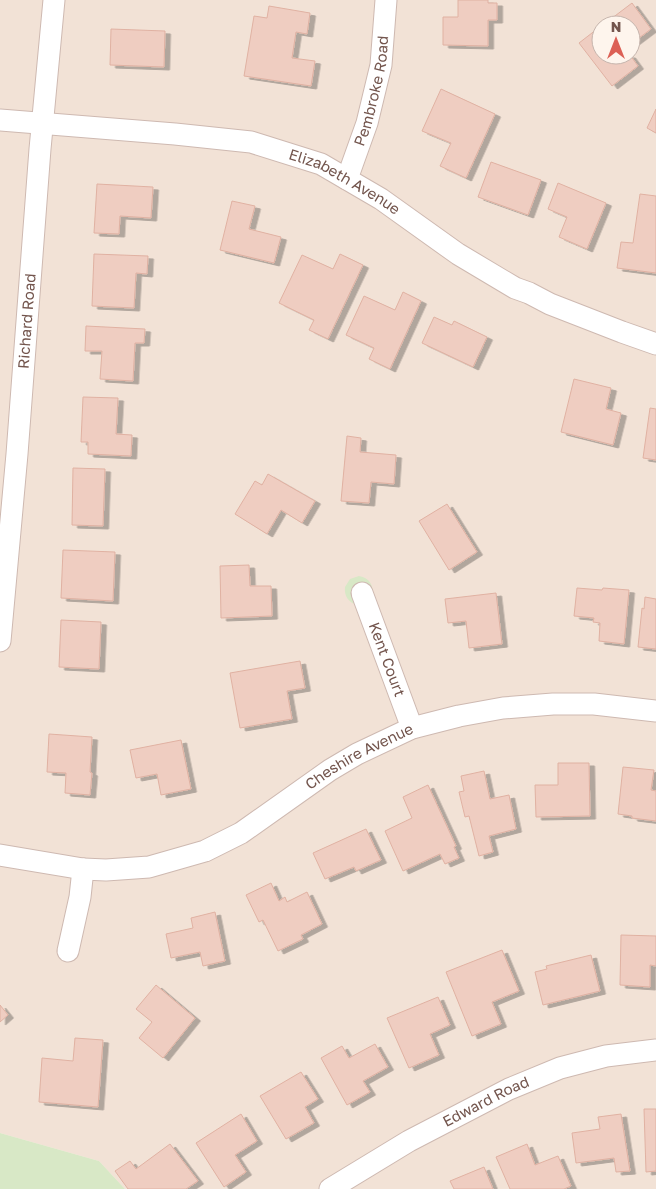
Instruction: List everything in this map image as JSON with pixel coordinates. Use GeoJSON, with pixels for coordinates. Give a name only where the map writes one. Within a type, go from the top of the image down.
{"type":"FeatureCollection","features":[{"type":"Feature","properties":{"kind":"street","name":"Richard Road"},"geometry":{"type":"LineString","coordinates":[[0,641],[8,453],[54,0]]}},
{"type":"Feature","properties":{"kind":"street","name":"Pembroke Road"},"geometry":{"type":"LineString","coordinates":[[347,180],[367,123],[381,65],[386,0]]}},
{"type":"Feature","properties":{"kind":"street","name":"Elizabeth Avenue"},"geometry":{"type":"LineString","coordinates":[[0,120],[166,133],[251,142],[321,164],[381,199],[458,254],[515,288],[550,304],[656,344]]}},
{"type":"Feature","properties":{"kind":"street","name":"Kent Court"},"geometry":{"type":"LineString","coordinates":[[362,593],[412,728]]}},
{"type":"Feature","properties":{"kind":"street","name":"Cheshire Avenue"},"geometry":{"type":"LineString","coordinates":[[0,855],[83,869],[106,870],[149,867],[205,851],[241,833],[330,770],[412,728],[459,716],[503,708],[553,704],[594,704],[656,711]]}},
{"type":"Feature","properties":{"kind":"street"},"geometry":{"type":"LineString","coordinates":[[68,951],[80,897],[83,869]]}},
{"type":"Feature","properties":{"kind":"street","name":"Edward Road"},"geometry":{"type":"LineString","coordinates":[[330,1189],[409,1140],[508,1089],[560,1068],[606,1056],[656,1050]]}},
{"type":"Feature","properties":{"kind":"shaded area"},"geometry":{"type":"Polygon","coordinates":[[[0,0],[656,0],[656,1189],[125,1189],[99,1161],[0,1133],[0,0]]]}},
{"type":"Feature","properties":{"kind":"green space"},"geometry":{"type":"Polygon","coordinates":[[[359,576],[363,577],[372,586],[372,596],[357,605],[347,598],[345,587],[350,579],[359,576]]]}},
{"type":"Feature","properties":{"kind":"green space"},"geometry":{"type":"Polygon","coordinates":[[[0,1133],[99,1161],[125,1189],[0,1189],[0,1133]]]}},
{"type":"Feature","properties":{"kind":"building"},"geometry":{"type":"Polygon","coordinates":[[[458,0],[488,0],[488,3],[497,3],[497,20],[488,20],[488,46],[443,45],[443,17],[458,17],[458,0]]]}},
{"type":"Feature","properties":{"kind":"building"},"geometry":{"type":"Polygon","coordinates":[[[632,3],[641,15],[616,15],[632,3]]]}},
{"type":"Feature","properties":{"kind":"building"},"geometry":{"type":"Polygon","coordinates":[[[269,6],[310,13],[307,34],[296,32],[292,58],[315,61],[311,86],[244,76],[254,16],[267,18],[269,6]]]}},
{"type":"Feature","properties":{"kind":"building"},"geometry":{"type":"Polygon","coordinates":[[[641,15],[651,29],[641,36],[641,15]]]}},
{"type":"Feature","properties":{"kind":"building"},"geometry":{"type":"Polygon","coordinates":[[[111,29],[165,31],[164,67],[110,65],[111,29]]]}},
{"type":"Feature","properties":{"kind":"building"},"geometry":{"type":"Polygon","coordinates":[[[591,34],[591,59],[579,43],[591,34]]]}},
{"type":"Feature","properties":{"kind":"building"},"geometry":{"type":"Polygon","coordinates":[[[596,65],[637,65],[638,66],[612,86],[596,65]]]}},
{"type":"Feature","properties":{"kind":"building"},"geometry":{"type":"Polygon","coordinates":[[[441,89],[495,114],[466,178],[440,166],[451,143],[422,131],[441,89]]]}},
{"type":"Feature","properties":{"kind":"building"},"geometry":{"type":"Polygon","coordinates":[[[656,109],[656,133],[647,128],[656,109]]]}},
{"type":"Feature","properties":{"kind":"building"},"geometry":{"type":"Polygon","coordinates":[[[491,162],[541,180],[528,215],[478,197],[491,162]]]}},
{"type":"Feature","properties":{"kind":"building"},"geometry":{"type":"Polygon","coordinates":[[[558,183],[606,203],[587,249],[559,237],[567,217],[548,209],[558,183]]]}},
{"type":"Feature","properties":{"kind":"building"},"geometry":{"type":"Polygon","coordinates":[[[97,184],[153,187],[151,218],[120,216],[119,234],[94,233],[97,184]]]}},
{"type":"Feature","properties":{"kind":"building"},"geometry":{"type":"Polygon","coordinates":[[[640,194],[656,196],[656,273],[617,268],[621,242],[633,243],[640,194]]]}},
{"type":"Feature","properties":{"kind":"building"},"geometry":{"type":"Polygon","coordinates":[[[232,201],[255,206],[249,229],[281,237],[274,263],[220,250],[232,201]]]}},
{"type":"Feature","properties":{"kind":"building"},"geometry":{"type":"Polygon","coordinates":[[[94,254],[148,256],[147,274],[136,273],[134,308],[92,306],[94,254]]]}},
{"type":"Feature","properties":{"kind":"building"},"geometry":{"type":"Polygon","coordinates":[[[340,254],[363,265],[328,339],[309,330],[314,320],[279,303],[302,255],[333,269],[340,254]]]}},
{"type":"Feature","properties":{"kind":"building"},"geometry":{"type":"Polygon","coordinates":[[[403,292],[421,301],[390,369],[369,359],[374,348],[346,335],[364,296],[395,310],[403,292]]]}},
{"type":"Feature","properties":{"kind":"building"},"geometry":{"type":"Polygon","coordinates":[[[434,317],[452,325],[454,321],[487,337],[473,367],[422,343],[434,317]]]}},
{"type":"Feature","properties":{"kind":"building"},"geometry":{"type":"Polygon","coordinates":[[[86,326],[145,329],[144,343],[135,343],[133,381],[100,379],[102,351],[85,351],[86,326]]]}},
{"type":"Feature","properties":{"kind":"building"},"geometry":{"type":"Polygon","coordinates":[[[574,379],[611,388],[606,409],[621,413],[613,445],[561,432],[574,379]]]}},
{"type":"Feature","properties":{"kind":"building"},"geometry":{"type":"Polygon","coordinates":[[[83,397],[118,398],[116,434],[132,435],[131,456],[88,454],[88,442],[81,442],[83,397]]]}},
{"type":"Feature","properties":{"kind":"building"},"geometry":{"type":"Polygon","coordinates":[[[650,408],[656,409],[656,460],[643,458],[650,408]]]}},
{"type":"Feature","properties":{"kind":"building"},"geometry":{"type":"Polygon","coordinates":[[[347,436],[361,438],[360,452],[396,455],[394,484],[371,482],[369,503],[341,501],[347,436]]]}},
{"type":"Feature","properties":{"kind":"building"},"geometry":{"type":"Polygon","coordinates":[[[73,468],[105,469],[103,526],[72,525],[73,468]]]}},
{"type":"Feature","properties":{"kind":"building"},"geometry":{"type":"Polygon","coordinates":[[[268,474],[315,501],[302,523],[281,510],[267,534],[235,514],[255,481],[262,485],[268,474]]]}},
{"type":"Feature","properties":{"kind":"building"},"geometry":{"type":"Polygon","coordinates":[[[447,504],[477,552],[449,570],[419,521],[447,504]]]}},
{"type":"Feature","properties":{"kind":"building"},"geometry":{"type":"Polygon","coordinates":[[[63,550],[115,552],[113,601],[61,598],[63,550]]]}},
{"type":"Feature","properties":{"kind":"building"},"geometry":{"type":"Polygon","coordinates":[[[249,565],[250,586],[271,586],[272,616],[221,618],[220,566],[249,565]]]}},
{"type":"Feature","properties":{"kind":"building"},"geometry":{"type":"Polygon","coordinates":[[[577,588],[629,590],[624,644],[599,641],[600,623],[593,622],[594,618],[574,616],[577,588]]]}},
{"type":"Feature","properties":{"kind":"building"},"geometry":{"type":"Polygon","coordinates":[[[496,593],[502,644],[469,648],[466,621],[448,623],[445,599],[496,593]]]}},
{"type":"Feature","properties":{"kind":"building"},"geometry":{"type":"Polygon","coordinates":[[[645,597],[656,599],[656,649],[638,647],[645,597]]]}},
{"type":"Feature","properties":{"kind":"building"},"geometry":{"type":"Polygon","coordinates":[[[61,620],[101,622],[99,669],[59,667],[61,620]]]}},
{"type":"Feature","properties":{"kind":"building"},"geometry":{"type":"Polygon","coordinates":[[[300,661],[305,688],[287,691],[292,719],[240,728],[230,673],[300,661]]]}},
{"type":"Feature","properties":{"kind":"building"},"geometry":{"type":"Polygon","coordinates":[[[49,734],[92,737],[90,795],[65,793],[66,773],[47,772],[49,734]]]}},
{"type":"Feature","properties":{"kind":"building"},"geometry":{"type":"Polygon","coordinates":[[[181,740],[191,789],[161,795],[157,774],[136,778],[130,750],[181,740]]]}},
{"type":"Feature","properties":{"kind":"building"},"geometry":{"type":"Polygon","coordinates":[[[558,763],[589,763],[590,816],[536,817],[535,785],[558,785],[558,763]]]}},
{"type":"Feature","properties":{"kind":"building"},"geometry":{"type":"Polygon","coordinates":[[[623,767],[654,770],[651,790],[656,791],[656,821],[618,814],[623,767]]]}},
{"type":"Feature","properties":{"kind":"building"},"geometry":{"type":"Polygon","coordinates":[[[484,771],[490,799],[509,795],[516,829],[489,836],[493,852],[479,856],[469,816],[465,817],[459,792],[464,791],[461,776],[484,771]]]}},
{"type":"Feature","properties":{"kind":"building"},"geometry":{"type":"Polygon","coordinates":[[[428,785],[456,846],[454,847],[459,858],[445,864],[440,854],[403,871],[385,831],[412,818],[403,797],[428,785]]]}},
{"type":"Feature","properties":{"kind":"building"},"geometry":{"type":"Polygon","coordinates":[[[366,829],[381,860],[356,871],[354,867],[325,879],[313,853],[366,829]]]}},
{"type":"Feature","properties":{"kind":"building"},"geometry":{"type":"Polygon","coordinates":[[[271,883],[279,901],[285,897],[287,902],[307,892],[322,924],[301,935],[303,939],[278,951],[263,920],[259,922],[246,895],[271,883]]]}},
{"type":"Feature","properties":{"kind":"building"},"geometry":{"type":"Polygon","coordinates":[[[215,912],[225,961],[203,966],[200,952],[171,958],[166,934],[193,928],[191,918],[215,912]]]}},
{"type":"Feature","properties":{"kind":"building"},"geometry":{"type":"Polygon","coordinates":[[[621,935],[656,936],[656,966],[650,965],[650,987],[620,985],[621,935]]]}},
{"type":"Feature","properties":{"kind":"building"},"geometry":{"type":"Polygon","coordinates":[[[502,950],[519,991],[492,1002],[501,1024],[472,1036],[446,972],[502,950]]]}},
{"type":"Feature","properties":{"kind":"building"},"geometry":{"type":"Polygon","coordinates":[[[591,955],[600,991],[543,1005],[535,972],[547,969],[546,966],[591,955]]]}},
{"type":"Feature","properties":{"kind":"building"},"geometry":{"type":"Polygon","coordinates":[[[156,985],[195,1018],[163,1058],[139,1038],[152,1022],[136,1009],[156,985]]]}},
{"type":"Feature","properties":{"kind":"building"},"geometry":{"type":"Polygon","coordinates":[[[438,997],[450,1025],[430,1034],[439,1055],[409,1068],[387,1018],[438,997]]]}},
{"type":"Feature","properties":{"kind":"building"},"geometry":{"type":"Polygon","coordinates":[[[0,1005],[8,1015],[0,1022],[0,1005]]]}},
{"type":"Feature","properties":{"kind":"building"},"geometry":{"type":"Polygon","coordinates":[[[75,1038],[103,1040],[98,1107],[39,1102],[42,1058],[73,1061],[75,1038]]]}},
{"type":"Feature","properties":{"kind":"building"},"geometry":{"type":"Polygon","coordinates":[[[375,1044],[388,1067],[363,1081],[370,1092],[347,1105],[321,1058],[342,1046],[349,1058],[375,1044]]]}},
{"type":"Feature","properties":{"kind":"building"},"geometry":{"type":"Polygon","coordinates":[[[301,1072],[318,1099],[305,1107],[314,1123],[286,1139],[260,1096],[301,1072]]]}},
{"type":"Feature","properties":{"kind":"building"},"geometry":{"type":"Polygon","coordinates":[[[644,1109],[656,1109],[656,1171],[646,1172],[644,1109]]]}},
{"type":"Feature","properties":{"kind":"building"},"geometry":{"type":"Polygon","coordinates":[[[241,1114],[257,1141],[235,1155],[246,1172],[224,1187],[196,1143],[241,1114]]]}},
{"type":"Feature","properties":{"kind":"building"},"geometry":{"type":"Polygon","coordinates":[[[621,1114],[630,1171],[616,1172],[614,1158],[576,1163],[572,1133],[600,1129],[598,1117],[621,1114]]]}},
{"type":"Feature","properties":{"kind":"building"},"geometry":{"type":"Polygon","coordinates":[[[170,1144],[198,1181],[186,1189],[128,1189],[115,1171],[130,1161],[136,1169],[170,1144]]]}},
{"type":"Feature","properties":{"kind":"building"},"geometry":{"type":"Polygon","coordinates":[[[527,1144],[535,1165],[558,1156],[571,1186],[564,1189],[510,1189],[496,1157],[527,1144]]]}},
{"type":"Feature","properties":{"kind":"building"},"geometry":{"type":"Polygon","coordinates":[[[484,1167],[493,1189],[454,1189],[450,1181],[484,1167]]]}}]}
